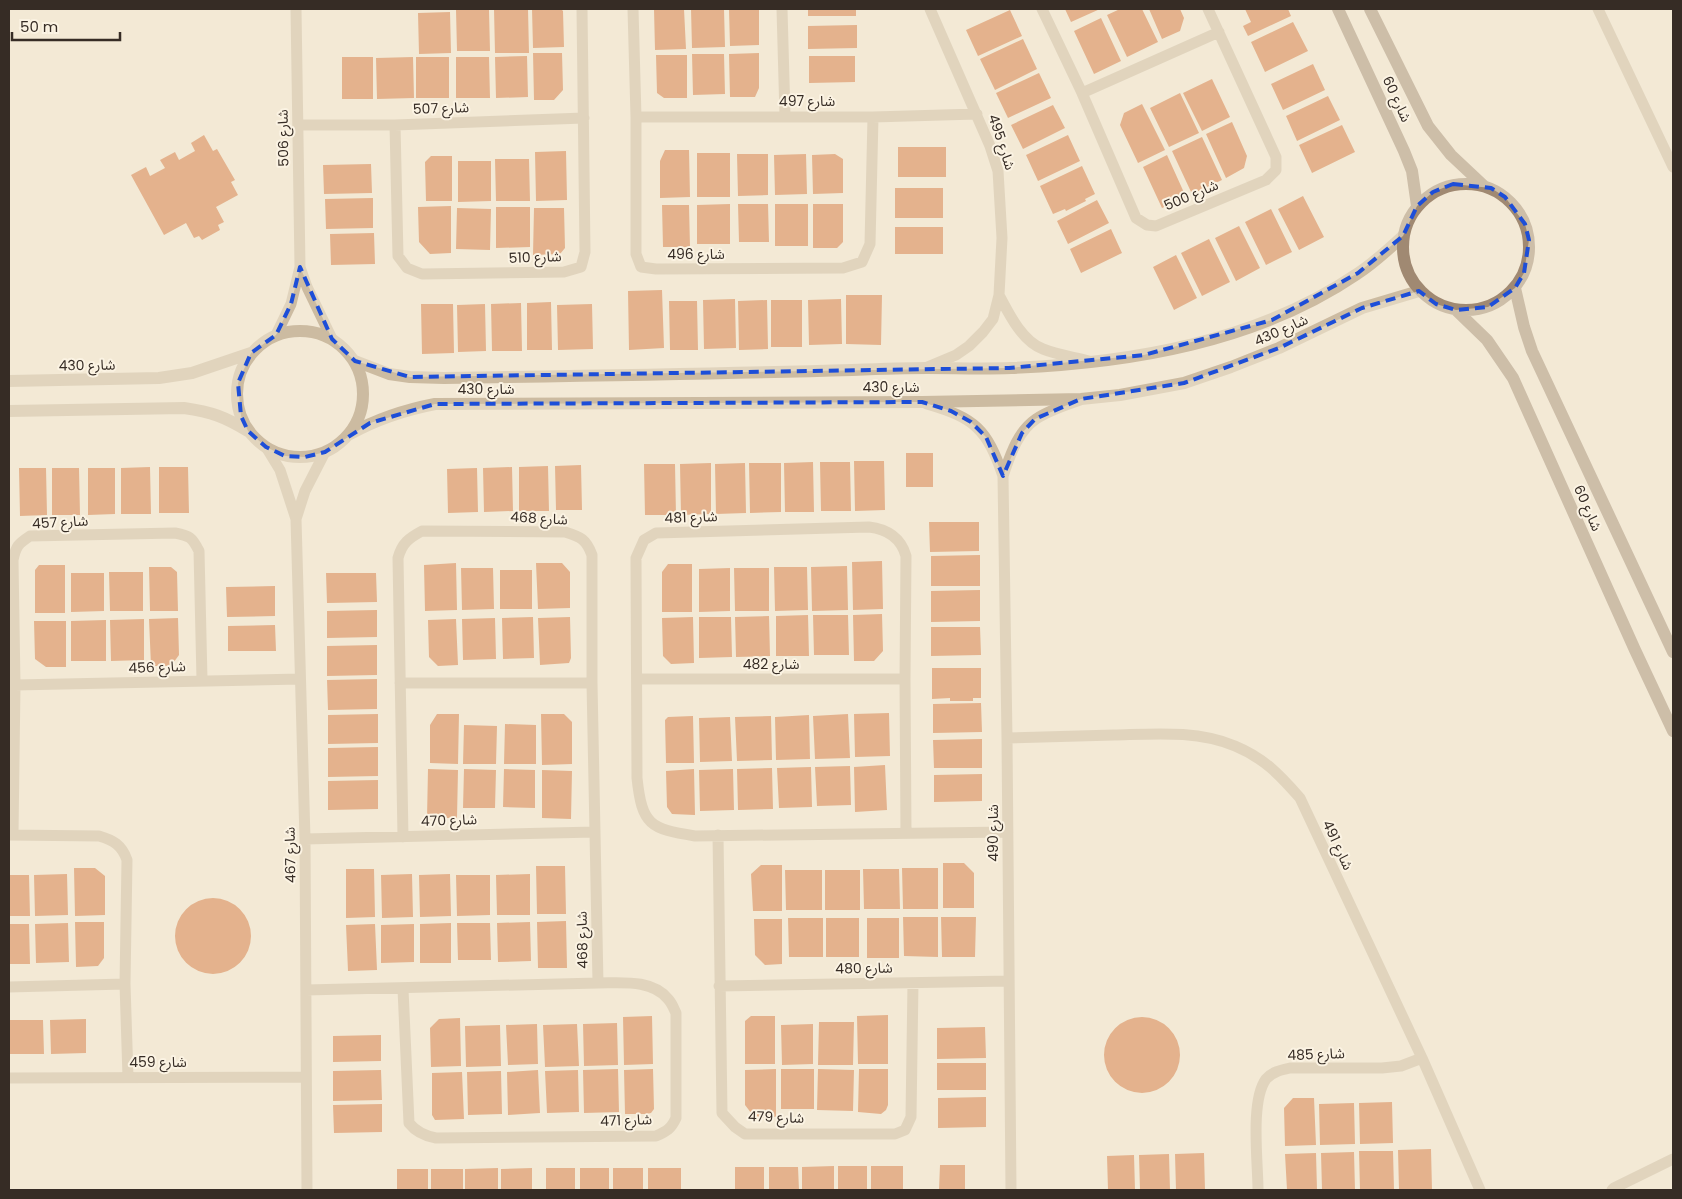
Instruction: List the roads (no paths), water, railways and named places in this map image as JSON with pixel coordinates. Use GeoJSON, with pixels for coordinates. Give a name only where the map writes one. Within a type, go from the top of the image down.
{"type":"FeatureCollection","features":[{"type":"Feature","properties":{"kind":"main road","name":"شارع 60"},"geometry":{"type":"LineString","coordinates":[[1338,9],[1404,151],[1412,171],[1417,206]]}},
{"type":"Feature","properties":{"kind":"main road","name":"شارع 60"},"geometry":{"type":"LineString","coordinates":[[1370,9],[1428,126],[1451,155],[1484,186]]}},
{"type":"Feature","properties":{"kind":"main road"},"geometry":{"type":"LineString","coordinates":[[1453,184],[1484,186],[1505,196],[1517,209],[1525,224],[1529,240],[1524,274],[1514,288],[1502,299],[1488,307],[1456,310],[1436,304],[1420,291],[1408,274],[1403,255],[1403,236],[1408,220],[1417,206],[1433,192],[1453,184]]}},
{"type":"Feature","properties":{"kind":"main road","name":"شارع 60"},"geometry":{"type":"LineString","coordinates":[[1514,288],[1532,351],[1673,652]]}},
{"type":"Feature","properties":{"kind":"main road","name":"شارع 60"},"geometry":{"type":"LineString","coordinates":[[1456,310],[1487,340],[1513,378],[1673,731]]}},
{"type":"Feature","properties":{"kind":"street","name":"شارع 506"},"geometry":{"type":"LineString","coordinates":[[276,335],[291,304],[300,267],[296,9]]}},
{"type":"Feature","properties":{"kind":"street","name":"شارع 510"},"geometry":{"type":"LineString","coordinates":[[395,125],[398,256],[407,268],[422,274],[564,272],[581,267],[585,252],[582,9]]}},
{"type":"Feature","properties":{"kind":"street","name":"شارع 496"},"geometry":{"type":"LineString","coordinates":[[633,9],[636,118],[636,254],[640,267],[656,270],[843,268],[862,262],[870,244],[873,116]]}},
{"type":"Feature","properties":{"kind":"street"},"geometry":{"type":"LineString","coordinates":[[782,9],[786,116]]}},
{"type":"Feature","properties":{"kind":"street","name":"شارع 495"},"geometry":{"type":"LineString","coordinates":[[923,368],[956,355],[969,346],[984,332],[992,319],[1000,295],[1002,238],[998,171],[977,114],[930,9]]}},
{"type":"Feature","properties":{"kind":"street"},"geometry":{"type":"LineString","coordinates":[[938,27],[940,9]]}},
{"type":"Feature","properties":{"kind":"street","name":"شارع 500"},"geometry":{"type":"LineString","coordinates":[[1042,9],[1082,93],[1136,218],[1156,226],[1266,180],[1276,170],[1276,157],[1208,9]]}},
{"type":"Feature","properties":{"kind":"street"},"geometry":{"type":"LineString","coordinates":[[1598,9],[1673,167]]}},
{"type":"Feature","properties":{"kind":"street"},"geometry":{"type":"LineString","coordinates":[[1082,93],[1219,32]]}},
{"type":"Feature","properties":{"kind":"street","name":"شارع 497"},"geometry":{"type":"LineString","coordinates":[[636,118],[977,114]]}},
{"type":"Feature","properties":{"kind":"street","name":"شارع 507"},"geometry":{"type":"LineString","coordinates":[[298,125],[395,125],[584,118]]}},
{"type":"Feature","properties":{"kind":"street","name":"شارع 430"},"geometry":{"type":"LineString","coordinates":[[355,361],[389,374],[444,378],[731,374],[923,368],[1009,368],[1095,362],[1144,355],[1234,332],[1272,320],[1304,306],[1358,273],[1403,236]]}},
{"type":"Feature","properties":{"kind":"street","name":"شارع 506"},"geometry":{"type":"LineString","coordinates":[[300,267],[307,287],[332,339]]}},
{"type":"Feature","properties":{"kind":"street","name":"شارع 430"},"geometry":{"type":"LineString","coordinates":[[350,434],[370,423],[399,412],[435,404],[922,402],[1081,399],[1120,395],[1184,383],[1231,368],[1279,348],[1362,308],[1420,291]]}},
{"type":"Feature","properties":{"kind":"street"},"geometry":{"type":"LineString","coordinates":[[1000,295],[1010,314],[1022,330],[1030,340],[1042,349],[1095,362]]}},
{"type":"Feature","properties":{"kind":"street"},"geometry":{"type":"LineString","coordinates":[[9,411],[184,408],[206,411],[224,417],[248,431],[266,447],[284,456],[305,458],[325,452],[342,442],[350,434],[358,421],[364,390],[361,375],[355,361],[345,348],[332,339],[314,332],[295,330],[276,335],[259,346],[251,354],[243,368],[238,383],[237,400],[240,416],[248,431]]}},
{"type":"Feature","properties":{"kind":"street","name":"شارع 430"},"geometry":{"type":"LineString","coordinates":[[9,381],[159,378],[192,373],[251,354]]}},
{"type":"Feature","properties":{"kind":"street","name":"شارع 490"},"geometry":{"type":"LineString","coordinates":[[1003,476],[1013,447],[1022,433],[1036,419],[1081,399]]}},
{"type":"Feature","properties":{"kind":"street","name":"شارع 490"},"geometry":{"type":"LineString","coordinates":[[922,402],[951,411],[971,422],[986,437],[1003,476],[1008,738],[1011,1190]]}},
{"type":"Feature","properties":{"kind":"street","name":"شارع 467"},"geometry":{"type":"LineString","coordinates":[[266,447],[280,470],[296,519],[305,839],[307,1190]]}},
{"type":"Feature","properties":{"kind":"street","name":"شارع 467"},"geometry":{"type":"LineString","coordinates":[[296,519],[305,491],[325,452]]}},
{"type":"Feature","properties":{"kind":"street","name":"شارع 481"},"geometry":{"type":"LineString","coordinates":[[906,833],[904,678],[906,556],[904,547],[882,529],[869,527],[656,533],[644,540],[636,558],[637,778],[640,800],[650,822],[665,831],[694,836],[1008,832]]}},
{"type":"Feature","properties":{"kind":"street","name":"شارع 468"},"geometry":{"type":"LineString","coordinates":[[403,837],[398,558],[401,547],[408,539],[422,531],[565,532],[581,537],[588,544],[592,555],[592,683],[598,983]]}},
{"type":"Feature","properties":{"kind":"street","name":"شارع 457"},"geometry":{"type":"LineString","coordinates":[[11,835],[15,686],[13,560],[16,548],[30,536],[175,533],[188,536],[199,551],[202,680]]}},
{"type":"Feature","properties":{"kind":"street","name":"شارع 482"},"geometry":{"type":"LineString","coordinates":[[637,679],[904,678]]}},
{"type":"Feature","properties":{"kind":"street","name":"شارع 456"},"geometry":{"type":"LineString","coordinates":[[15,686],[300,679]]}},
{"type":"Feature","properties":{"kind":"street"},"geometry":{"type":"LineString","coordinates":[[400,683],[592,683]]}},
{"type":"Feature","properties":{"kind":"street","name":"شارع 491"},"geometry":{"type":"LineString","coordinates":[[1008,738],[1175,733],[1234,745],[1254,755],[1279,774],[1300,798],[1422,1058],[1480,1190]]}},
{"type":"Feature","properties":{"kind":"street","name":"شارع 470"},"geometry":{"type":"LineString","coordinates":[[305,839],[595,832]]}},
{"type":"Feature","properties":{"kind":"street"},"geometry":{"type":"LineString","coordinates":[[11,835],[99,836],[110,839],[124,850],[126,860],[125,984],[128,1077]]}},
{"type":"Feature","properties":{"kind":"street","name":"شارع 479"},"geometry":{"type":"LineString","coordinates":[[718,835],[722,1113],[734,1127],[745,1134],[895,1134],[904,1130],[911,1117],[913,982]]}},
{"type":"Feature","properties":{"kind":"street","name":"شارع 480"},"geometry":{"type":"LineString","coordinates":[[719,986],[1009,981]]}},
{"type":"Feature","properties":{"kind":"street","name":"شارع 471"},"geometry":{"type":"LineString","coordinates":[[306,990],[598,983],[633,983],[656,989],[669,1000],[676,1013],[676,1118],[668,1131],[656,1136],[436,1138],[420,1132],[409,1123],[404,989]]}},
{"type":"Feature","properties":{"kind":"street"},"geometry":{"type":"LineString","coordinates":[[9,987],[125,984]]}},
{"type":"Feature","properties":{"kind":"street","name":"شارع 485"},"geometry":{"type":"LineString","coordinates":[[1258,1190],[1256,1112],[1260,1092],[1266,1079],[1273,1073],[1290,1068],[1402,1066],[1422,1058]]}},
{"type":"Feature","properties":{"kind":"street","name":"شارع 459"},"geometry":{"type":"LineString","coordinates":[[9,1078],[306,1076]]}},
{"type":"Feature","properties":{"kind":"street"},"geometry":{"type":"LineString","coordinates":[[1612,1190],[1673,1159]]}}]}
